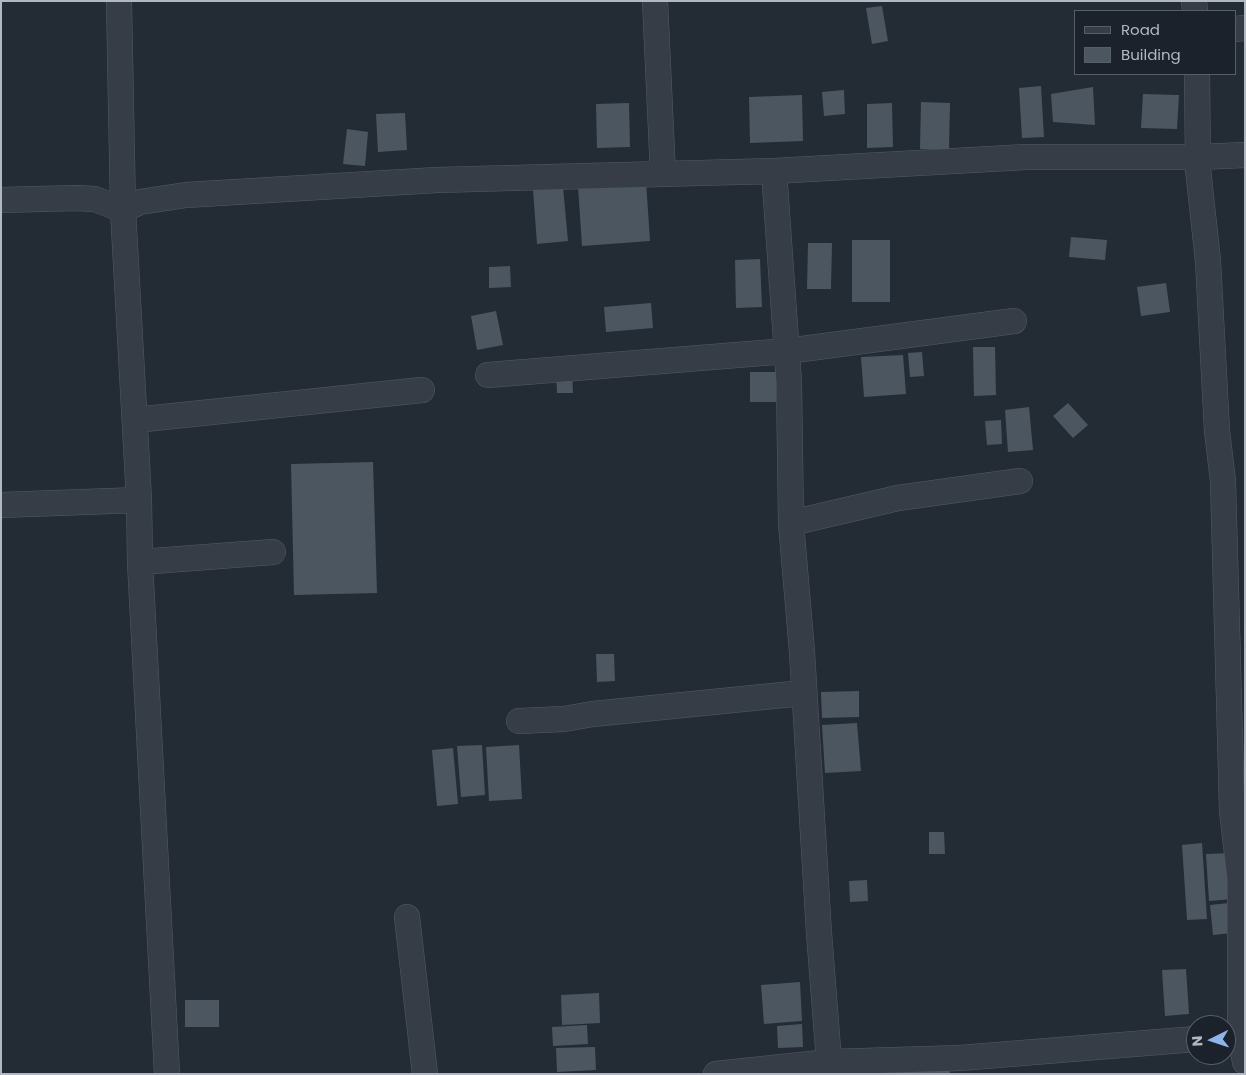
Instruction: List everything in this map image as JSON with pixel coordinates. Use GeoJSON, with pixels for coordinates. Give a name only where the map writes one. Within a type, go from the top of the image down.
{"type":"FeatureCollection","features":[{"type":"Feature","properties":{"kind":"street"},"geometry":{"type":"LineString","coordinates":[[119,1],[123,210],[167,1074]]}},
{"type":"Feature","properties":{"kind":"street"},"geometry":{"type":"LineString","coordinates":[[655,1],[663,174]]}},
{"type":"Feature","properties":{"kind":"street"},"geometry":{"type":"LineString","coordinates":[[1198,75],[1198,157],[1208,261],[1217,431],[1223,481],[1232,811],[1242,879],[1234,1015]]}},
{"type":"Feature","properties":{"kind":"street"},"geometry":{"type":"LineString","coordinates":[[1,200],[85,198],[95,199],[123,210],[140,202],[186,195],[437,180],[774,171],[1026,157],[1198,157],[1245,155]]}},
{"type":"Feature","properties":{"kind":"street"},"geometry":{"type":"LineString","coordinates":[[774,171],[789,383],[791,523],[802,652],[803,693],[830,1068]]}},
{"type":"Feature","properties":{"kind":"street"},"geometry":{"type":"LineString","coordinates":[[488,375],[787,351],[1014,321]]}},
{"type":"Feature","properties":{"kind":"street"},"geometry":{"type":"LineString","coordinates":[[135,420],[422,390]]}},
{"type":"Feature","properties":{"kind":"street"},"geometry":{"type":"LineString","coordinates":[[791,523],[898,498],[1020,481]]}},
{"type":"Feature","properties":{"kind":"street"},"geometry":{"type":"LineString","coordinates":[[1,505],[139,500]]}},
{"type":"Feature","properties":{"kind":"street"},"geometry":{"type":"LineString","coordinates":[[140,562],[273,552]]}},
{"type":"Feature","properties":{"kind":"street"},"geometry":{"type":"LineString","coordinates":[[519,722],[564,719],[593,714],[803,693]]}},
{"type":"Feature","properties":{"kind":"street"},"geometry":{"type":"LineString","coordinates":[[407,917],[425,1074]]}},
{"type":"Feature","properties":{"kind":"street"},"geometry":{"type":"LineString","coordinates":[[716,1074],[830,1068],[960,1066],[1186,1040]]}},
{"type":"Feature","properties":{"kind":"street"},"geometry":{"type":"LineString","coordinates":[[1236,1042],[1245,1062]]}},
{"type":"Feature","properties":{"kind":"building"},"geometry":{"type":"Polygon","coordinates":[[[882,6],[888,41],[872,44],[866,8],[882,6]]]}},
{"type":"Feature","properties":{"kind":"building"},"geometry":{"type":"Polygon","coordinates":[[[1041,86],[1044,137],[1022,138],[1019,88],[1041,86]]]}},
{"type":"Feature","properties":{"kind":"building"},"geometry":{"type":"Polygon","coordinates":[[[1093,87],[1095,125],[1053,122],[1051,94],[1093,87]]]}},
{"type":"Feature","properties":{"kind":"building"},"geometry":{"type":"Polygon","coordinates":[[[844,90],[845,114],[824,116],[822,92],[844,90]]]}},
{"type":"Feature","properties":{"kind":"building"},"geometry":{"type":"Polygon","coordinates":[[[1143,94],[1179,95],[1177,129],[1141,128],[1143,94]]]}},
{"type":"Feature","properties":{"kind":"building"},"geometry":{"type":"Polygon","coordinates":[[[802,95],[803,141],[750,143],[749,97],[802,95]]]}},
{"type":"Feature","properties":{"kind":"building"},"geometry":{"type":"Polygon","coordinates":[[[921,102],[950,103],[949,149],[920,149],[921,102]]]}},
{"type":"Feature","properties":{"kind":"building"},"geometry":{"type":"Polygon","coordinates":[[[629,103],[630,147],[597,148],[596,104],[629,103]]]}},
{"type":"Feature","properties":{"kind":"building"},"geometry":{"type":"Polygon","coordinates":[[[892,103],[893,147],[867,148],[867,104],[892,103]]]}},
{"type":"Feature","properties":{"kind":"building"},"geometry":{"type":"Polygon","coordinates":[[[405,113],[407,150],[378,152],[376,114],[405,113]]]}},
{"type":"Feature","properties":{"kind":"building"},"geometry":{"type":"Polygon","coordinates":[[[347,129],[368,132],[365,166],[343,164],[347,129]]]}},
{"type":"Feature","properties":{"kind":"building"},"geometry":{"type":"Polygon","coordinates":[[[646,181],[650,241],[582,246],[578,186],[646,181]]]}},
{"type":"Feature","properties":{"kind":"building"},"geometry":{"type":"Polygon","coordinates":[[[563,187],[568,241],[537,244],[533,190],[563,187]]]}},
{"type":"Feature","properties":{"kind":"building"},"geometry":{"type":"Polygon","coordinates":[[[1071,237],[1107,240],[1105,260],[1069,257],[1071,237]]]}},
{"type":"Feature","properties":{"kind":"building"},"geometry":{"type":"Polygon","coordinates":[[[852,240],[890,240],[890,302],[852,302],[852,240]]]}},
{"type":"Feature","properties":{"kind":"building"},"geometry":{"type":"Polygon","coordinates":[[[808,243],[832,243],[831,289],[807,289],[808,243]]]}},
{"type":"Feature","properties":{"kind":"building"},"geometry":{"type":"Polygon","coordinates":[[[760,259],[762,307],[736,308],[735,260],[760,259]]]}},
{"type":"Feature","properties":{"kind":"building"},"geometry":{"type":"Polygon","coordinates":[[[510,266],[511,287],[489,288],[489,267],[510,266]]]}},
{"type":"Feature","properties":{"kind":"building"},"geometry":{"type":"Polygon","coordinates":[[[1166,283],[1170,312],[1141,316],[1137,287],[1166,283]]]}},
{"type":"Feature","properties":{"kind":"building"},"geometry":{"type":"Polygon","coordinates":[[[651,303],[653,328],[606,332],[604,307],[651,303]]]}},
{"type":"Feature","properties":{"kind":"building"},"geometry":{"type":"Polygon","coordinates":[[[496,311],[503,345],[477,350],[471,316],[496,311]]]}},
{"type":"Feature","properties":{"kind":"building"},"geometry":{"type":"Polygon","coordinates":[[[973,347],[995,347],[996,395],[974,396],[973,347]]]}},
{"type":"Feature","properties":{"kind":"building"},"geometry":{"type":"Polygon","coordinates":[[[922,352],[924,376],[910,377],[908,353],[922,352]]]}},
{"type":"Feature","properties":{"kind":"building"},"geometry":{"type":"Polygon","coordinates":[[[903,355],[906,394],[864,397],[861,357],[903,355]]]}},
{"type":"Feature","properties":{"kind":"building"},"geometry":{"type":"Polygon","coordinates":[[[572,369],[573,393],[557,393],[556,370],[572,369]]]}},
{"type":"Feature","properties":{"kind":"building"},"geometry":{"type":"Polygon","coordinates":[[[750,372],[776,372],[776,402],[750,402],[750,372]]]}},
{"type":"Feature","properties":{"kind":"building"},"geometry":{"type":"Polygon","coordinates":[[[1068,403],[1088,425],[1073,438],[1053,416],[1068,403]]]}},
{"type":"Feature","properties":{"kind":"building"},"geometry":{"type":"Polygon","coordinates":[[[1029,407],[1033,450],[1008,452],[1005,410],[1029,407]]]}},
{"type":"Feature","properties":{"kind":"building"},"geometry":{"type":"Polygon","coordinates":[[[1001,420],[1002,444],[987,445],[985,421],[1001,420]]]}},
{"type":"Feature","properties":{"kind":"building"},"geometry":{"type":"Polygon","coordinates":[[[373,462],[377,593],[294,595],[291,464],[373,462]]]}},
{"type":"Feature","properties":{"kind":"building"},"geometry":{"type":"Polygon","coordinates":[[[596,654],[614,654],[615,681],[597,682],[596,654]]]}},
{"type":"Feature","properties":{"kind":"building"},"geometry":{"type":"Polygon","coordinates":[[[859,691],[859,717],[822,718],[821,692],[859,691]]]}},
{"type":"Feature","properties":{"kind":"building"},"geometry":{"type":"Polygon","coordinates":[[[857,723],[861,771],[825,773],[822,725],[857,723]]]}},
{"type":"Feature","properties":{"kind":"building"},"geometry":{"type":"Polygon","coordinates":[[[482,745],[485,795],[461,797],[457,746],[482,745]]]}},
{"type":"Feature","properties":{"kind":"building"},"geometry":{"type":"Polygon","coordinates":[[[519,745],[522,799],[489,801],[486,747],[519,745]]]}},
{"type":"Feature","properties":{"kind":"building"},"geometry":{"type":"Polygon","coordinates":[[[453,748],[458,804],[437,806],[432,750],[453,748]]]}},
{"type":"Feature","properties":{"kind":"building"},"geometry":{"type":"Polygon","coordinates":[[[929,832],[944,832],[945,854],[929,854],[929,832]]]}},
{"type":"Feature","properties":{"kind":"building"},"geometry":{"type":"Polygon","coordinates":[[[1202,843],[1207,919],[1187,920],[1182,845],[1202,843]]]}},
{"type":"Feature","properties":{"kind":"building"},"geometry":{"type":"Polygon","coordinates":[[[1231,853],[1234,899],[1209,901],[1206,854],[1231,853]]]}},
{"type":"Feature","properties":{"kind":"building"},"geometry":{"type":"Polygon","coordinates":[[[867,880],[868,901],[850,902],[849,881],[867,880]]]}},
{"type":"Feature","properties":{"kind":"building"},"geometry":{"type":"Polygon","coordinates":[[[1229,903],[1232,933],[1213,935],[1210,905],[1229,903]]]}},
{"type":"Feature","properties":{"kind":"building"},"geometry":{"type":"Polygon","coordinates":[[[1186,969],[1189,1014],[1165,1016],[1162,970],[1186,969]]]}},
{"type":"Feature","properties":{"kind":"building"},"geometry":{"type":"Polygon","coordinates":[[[800,982],[802,1021],[764,1024],[761,985],[800,982]]]}},
{"type":"Feature","properties":{"kind":"building"},"geometry":{"type":"Polygon","coordinates":[[[599,993],[600,1023],[562,1025],[561,995],[599,993]]]}},
{"type":"Feature","properties":{"kind":"building"},"geometry":{"type":"Polygon","coordinates":[[[185,1000],[219,1000],[219,1027],[185,1027],[185,1000]]]}},
{"type":"Feature","properties":{"kind":"building"},"geometry":{"type":"Polygon","coordinates":[[[802,1024],[803,1047],[778,1048],[777,1026],[802,1024]]]}},
{"type":"Feature","properties":{"kind":"building"},"geometry":{"type":"Polygon","coordinates":[[[587,1025],[588,1044],[553,1046],[552,1027],[587,1025]]]}},
{"type":"Feature","properties":{"kind":"building"},"geometry":{"type":"Polygon","coordinates":[[[595,1047],[596,1070],[557,1072],[556,1048],[595,1047]]]}},
{"type":"Feature","properties":{"kind":"building"},"geometry":{"type":"Polygon","coordinates":[[[949,1061],[950,1074],[896,1074],[895,1064],[949,1061]]]}}]}
